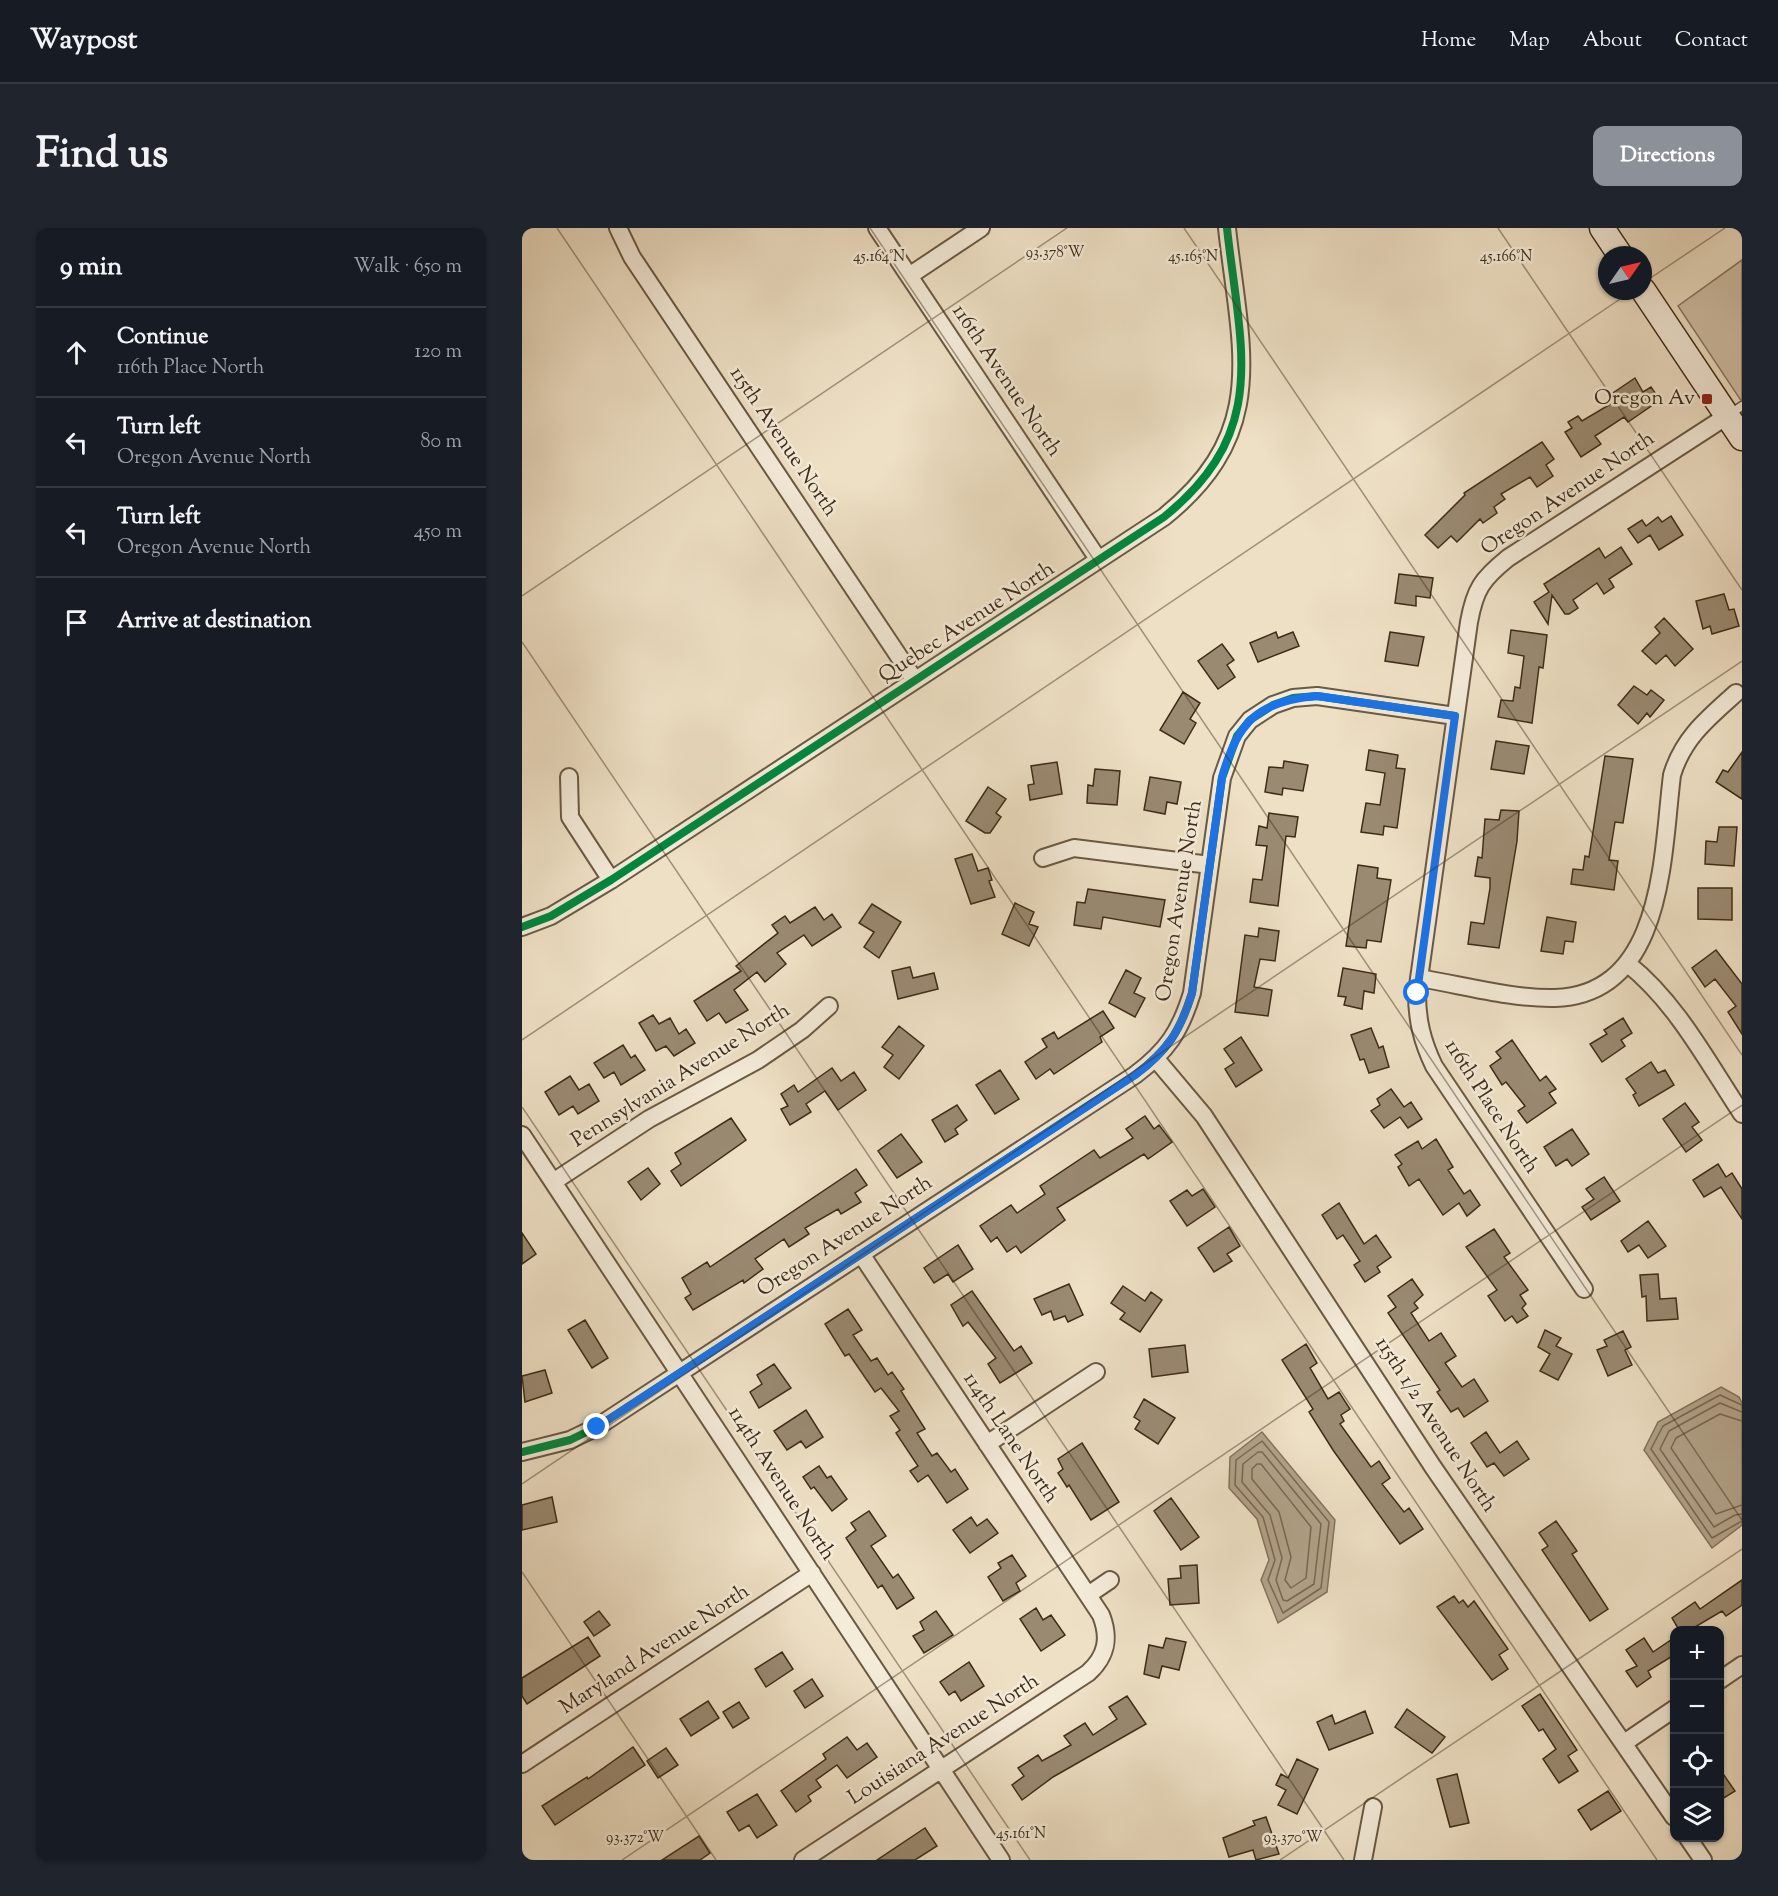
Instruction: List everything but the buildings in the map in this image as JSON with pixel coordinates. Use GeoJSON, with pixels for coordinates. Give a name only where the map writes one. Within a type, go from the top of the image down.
{"type":"FeatureCollection","features":[{"type":"Feature","properties":{"kind":"street","name":"115th Avenue North"},"geometry":{"type":"LineString","coordinates":[[618,228],[632,257],[914,679]]}},
{"type":"Feature","properties":{"kind":"street","name":"116th Avenue North"},"geometry":{"type":"LineString","coordinates":[[877,228],[1098,559]]}},
{"type":"Feature","properties":{"kind":"street"},"geometry":{"type":"LineString","coordinates":[[909,276],[981,228]]}},
{"type":"Feature","properties":{"kind":"street","name":"Quebec Avenue North"},"geometry":{"type":"LineString","coordinates":[[522,927],[551,916],[611,880],[1164,517],[1189,497],[1209,473],[1225,447],[1236,418],[1242,386],[1227,228]]}},
{"type":"Feature","properties":{"kind":"street"},"geometry":{"type":"LineString","coordinates":[[1602,228],[1614,246]]}},
{"type":"Feature","properties":{"kind":"street"},"geometry":{"type":"LineString","coordinates":[[1651,300],[1734,411],[1742,438]]}},
{"type":"Feature","properties":{"kind":"street","name":"Oregon Avenue North"},"geometry":{"type":"LineString","coordinates":[[522,1452],[570,1440],[597,1427],[1156,1059],[1184,1018],[1192,993],[1222,777],[1236,736],[1250,720],[1273,705],[1293,698],[1317,696],[1455,716],[1474,594],[1487,574],[1734,411]]}},
{"type":"Feature","properties":{"kind":"street"},"geometry":{"type":"LineString","coordinates":[[1419,978],[1555,998],[1597,987],[1628,964],[1642,942],[1654,907],[1672,775],[1678,755],[1689,738],[1736,693]]}},
{"type":"Feature","properties":{"kind":"street","name":"116th Place North"},"geometry":{"type":"LineString","coordinates":[[1455,716],[1419,978],[1417,1016],[1423,1043],[1434,1066],[1584,1289]]}},
{"type":"Feature","properties":{"kind":"street"},"geometry":{"type":"LineString","coordinates":[[569,777],[570,817],[611,880]]}},
{"type":"Feature","properties":{"kind":"street"},"geometry":{"type":"LineString","coordinates":[[1043,858],[1074,848],[1210,865]]}},
{"type":"Feature","properties":{"kind":"street"},"geometry":{"type":"LineString","coordinates":[[1628,964],[1667,1003],[1737,1097],[1742,1114]]}},
{"type":"Feature","properties":{"kind":"street","name":"Pennsylvania Avenue North"},"geometry":{"type":"LineString","coordinates":[[554,1182],[649,1119],[758,1060],[802,1030],[829,1006]]}},
{"type":"Feature","properties":{"kind":"street","name":"115th 1/2 Avenue North"},"geometry":{"type":"LineString","coordinates":[[1156,1059],[1204,1116],[1433,1467],[1670,1811]]}},
{"type":"Feature","properties":{"kind":"street","name":"114th Avenue North"},"geometry":{"type":"LineString","coordinates":[[522,1135],[1001,1860]]}},
{"type":"Feature","properties":{"kind":"street","name":"114th Lane North"},"geometry":{"type":"LineString","coordinates":[[861,1254],[1088,1595],[1106,1626],[1105,1652]]}},
{"type":"Feature","properties":{"kind":"street"},"geometry":{"type":"LineString","coordinates":[[987,1444],[1096,1372]]}},
{"type":"Feature","properties":{"kind":"street","name":"Maryland Avenue North"},"geometry":{"type":"LineString","coordinates":[[522,1764],[813,1573]]}},
{"type":"Feature","properties":{"kind":"street"},"geometry":{"type":"LineString","coordinates":[[1088,1595],[1110,1580]]}},
{"type":"Feature","properties":{"kind":"street","name":"Louisiana Avenue North"},"geometry":{"type":"LineString","coordinates":[[803,1860],[1088,1673],[1098,1664],[1105,1652]]}},
{"type":"Feature","properties":{"kind":"street"},"geometry":{"type":"LineString","coordinates":[[1724,1677],[1742,1665]]}},
{"type":"Feature","properties":{"kind":"street"},"geometry":{"type":"LineString","coordinates":[[1624,1743],[1670,1712]]}},
{"type":"Feature","properties":{"kind":"street"},"geometry":{"type":"LineString","coordinates":[[1363,1860],[1373,1807]]}},
{"type":"Feature","properties":{"kind":"street"},"geometry":{"type":"LineString","coordinates":[[1691,1842],[1704,1860]]}},
{"type":"Feature","properties":{"kind":"shaded area"},"geometry":{"type":"Polygon","coordinates":[[[1742,260],[1742,402],[1678,306],[1742,260]]]}},
{"type":"Feature","properties":{"kind":"water"},"geometry":{"type":"Polygon","coordinates":[[[1721,1387],[1739,1397],[1742,1403],[1742,1525],[1712,1548],[1644,1450],[1658,1422],[1721,1387]]]}},
{"type":"Feature","properties":{"kind":"water"},"geometry":{"type":"Polygon","coordinates":[[[1262,1432],[1335,1520],[1327,1592],[1278,1623],[1261,1580],[1269,1560],[1257,1519],[1229,1488],[1230,1457],[1262,1432]]]}},
{"type":"Feature","properties":{"kind":"cycle path"},"geometry":{"type":"LineString","coordinates":[[522,927],[551,916],[611,880],[1164,517],[1198,485],[1221,452],[1234,419],[1240,385],[1241,350],[1238,312],[1227,228]]}},
{"type":"Feature","properties":{"kind":"cycle path"},"geometry":{"type":"LineString","coordinates":[[522,1452],[570,1440],[597,1427],[1135,1075],[1156,1058],[1177,1030],[1192,993],[1222,778],[1237,736],[1250,720],[1273,705],[1293,698],[1317,696],[1455,716]]}},
{"type":"Feature","properties":{"kind":"place","name":"Oregon Av"},"geometry":{"type":"Point","coordinates":[1707,399]}},
{"type":"Feature","properties":{"kind":"route"},"geometry":{"type":"LineString","coordinates":[[597,1427],[1135,1075],[1164,1052],[1184,1018],[1192,993],[1222,777],[1228,756],[1236,736],[1250,720],[1273,705],[1293,698],[1317,696],[1455,716],[1417,993]]}}]}
